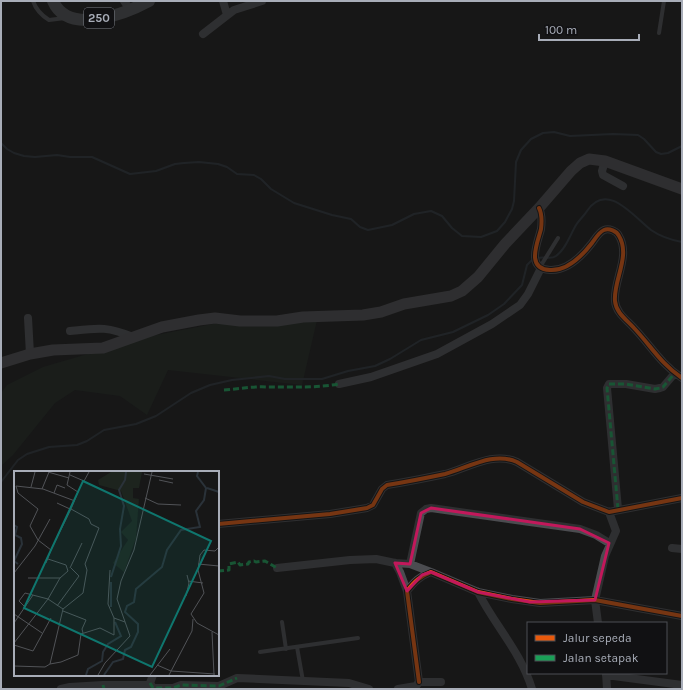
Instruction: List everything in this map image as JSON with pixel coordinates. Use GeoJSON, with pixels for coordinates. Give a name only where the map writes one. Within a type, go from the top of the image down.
{"type":"FeatureCollection","features":[{"type":"Feature","properties":{"kind":"main road","name":"250"},"geometry":{"type":"LineString","coordinates":[[54,1],[57,9],[78,20],[114,16],[127,6],[149,1]]}},
{"type":"Feature","properties":{"kind":"main road"},"geometry":{"type":"LineString","coordinates":[[1,363],[30,354],[53,350],[103,348],[162,327],[199,320],[215,318],[240,321],[277,321],[303,317],[363,315],[381,312],[404,304],[451,296],[462,291],[478,277],[505,244],[570,172],[580,163],[589,159],[605,161],[682,188]]}},
{"type":"Feature","properties":{"kind":"street"},"geometry":{"type":"LineString","coordinates":[[223,1],[227,15]]}},
{"type":"Feature","properties":{"kind":"street"},"geometry":{"type":"LineString","coordinates":[[203,34],[234,10],[262,1]]}},
{"type":"Feature","properties":{"kind":"street"},"geometry":{"type":"LineString","coordinates":[[605,161],[602,171],[604,175],[623,186]]}},
{"type":"Feature","properties":{"kind":"street"},"geometry":{"type":"LineString","coordinates":[[539,208],[542,213],[541,228],[535,254],[537,264],[541,268],[550,270],[560,269],[573,262],[583,253],[600,232],[605,229],[616,232],[620,237],[623,248],[615,301],[618,310],[626,321],[634,327],[655,354],[678,376],[663,387],[655,389],[626,384],[609,384],[607,388],[618,510]]}},
{"type":"Feature","properties":{"kind":"street"},"geometry":{"type":"LineString","coordinates":[[339,384],[377,375],[437,354],[492,324],[520,305],[528,294],[541,268]]}},
{"type":"Feature","properties":{"kind":"street"},"geometry":{"type":"LineString","coordinates":[[28,318],[30,354]]}},
{"type":"Feature","properties":{"kind":"street"},"geometry":{"type":"LineString","coordinates":[[70,331],[101,328],[116,330],[133,337]]}},
{"type":"Feature","properties":{"kind":"street"},"geometry":{"type":"LineString","coordinates":[[219,524],[330,514],[367,508],[373,505],[382,489],[387,485],[445,474],[494,458],[517,462],[583,502],[609,512],[682,498]]}},
{"type":"Feature","properties":{"kind":"street"},"geometry":{"type":"LineString","coordinates":[[410,564],[421,513],[426,509],[431,508],[580,529],[596,534],[609,543]]}},
{"type":"Feature","properties":{"kind":"street"},"geometry":{"type":"LineString","coordinates":[[598,622],[595,600],[605,556],[609,543],[616,531],[609,512]]}},
{"type":"Feature","properties":{"kind":"street"},"geometry":{"type":"LineString","coordinates":[[672,548],[682,549]]}},
{"type":"Feature","properties":{"kind":"street"},"geometry":{"type":"LineString","coordinates":[[277,568],[356,560],[383,560],[395,563],[410,564],[478,592],[540,603],[595,600],[682,616]]}},
{"type":"Feature","properties":{"kind":"street"},"geometry":{"type":"LineString","coordinates":[[395,563],[407,591],[419,682]]}},
{"type":"Feature","properties":{"kind":"street"},"geometry":{"type":"LineString","coordinates":[[407,591],[422,575],[431,572]]}},
{"type":"Feature","properties":{"kind":"street"},"geometry":{"type":"LineString","coordinates":[[478,592],[485,606],[514,649],[532,689]]}},
{"type":"Feature","properties":{"kind":"street"},"geometry":{"type":"LineString","coordinates":[[608,689],[606,674],[679,686]]}},
{"type":"Feature","properties":{"kind":"street"},"geometry":{"type":"LineString","coordinates":[[60,689],[70,686],[104,687],[152,684],[174,688],[181,685],[219,686],[234,678],[349,682],[369,689]]}},
{"type":"Feature","properties":{"kind":"street"},"geometry":{"type":"LineString","coordinates":[[398,689],[416,686],[419,682],[441,682]]}},
{"type":"Feature","properties":{"kind":"lane"},"geometry":{"type":"LineString","coordinates":[[33,1],[35,7],[49,20],[58,20],[69,16]]}},
{"type":"Feature","properties":{"kind":"lane"},"geometry":{"type":"LineString","coordinates":[[659,33],[664,1]]}},
{"type":"Feature","properties":{"kind":"lane"},"geometry":{"type":"LineString","coordinates":[[541,268],[558,238]]}},
{"type":"Feature","properties":{"kind":"lane"},"geometry":{"type":"LineString","coordinates":[[282,622],[286,649]]}},
{"type":"Feature","properties":{"kind":"lane"},"geometry":{"type":"LineString","coordinates":[[260,652],[358,638]]}},
{"type":"Feature","properties":{"kind":"lane"},"geometry":{"type":"LineString","coordinates":[[297,647],[303,681]]}},
{"type":"Feature","properties":{"kind":"highlighted area"},"geometry":{"type":"Polygon","coordinates":[[[431,508],[580,529],[609,543],[595,600],[530,602],[478,592],[431,572],[422,575],[407,591],[395,563],[410,564],[421,513],[431,508]]]}},
{"type":"Feature","properties":{"kind":"shaded area"},"geometry":{"type":"Polygon","coordinates":[[[317,320],[302,385],[168,370],[147,415],[120,396],[75,390],[55,403],[13,455],[1,466],[1,393],[7,385],[43,367],[146,337],[213,324],[317,320]]]}},
{"type":"Feature","properties":{"kind":"waterway"},"geometry":{"type":"LineString","coordinates":[[1,143],[14,153],[24,156],[35,157],[57,155],[70,157],[92,157],[130,174],[156,171],[175,164],[199,162],[218,164],[227,167],[237,174],[254,175],[261,179],[271,189],[294,203],[332,215],[351,219],[360,227],[368,230],[392,225],[414,214],[431,211],[442,216],[452,228],[462,236],[481,237],[497,231],[505,222],[512,209],[514,201],[516,162],[521,150],[531,139],[543,133],[554,132],[570,136],[613,134],[638,135],[644,139],[656,152],[661,154],[668,153],[682,146]]}},
{"type":"Feature","properties":{"kind":"waterway"},"geometry":{"type":"LineString","coordinates":[[538,258],[552,258],[556,256],[565,246],[579,221],[587,211],[595,203],[603,199],[611,200],[620,204],[659,235],[682,242]]}},
{"type":"Feature","properties":{"kind":"waterway"},"geometry":{"type":"LineString","coordinates":[[1,482],[18,460],[27,454],[49,447],[77,445],[87,441],[104,430],[136,424],[156,416],[191,393],[210,385],[232,380],[269,376],[285,379],[322,379],[348,371],[375,366],[390,359],[421,340],[453,332],[488,315],[504,304],[522,285],[527,265],[532,260]]}},
{"type":"Feature","properties":{"kind":"marked path"},"geometry":{"type":"LineString","coordinates":[[618,509],[607,388],[609,384],[626,384],[655,389],[660,388],[663,387],[675,373]]}},
{"type":"Feature","properties":{"kind":"marked path"},"geometry":{"type":"LineString","coordinates":[[224,390],[257,387],[313,387],[339,384]]}},
{"type":"Feature","properties":{"kind":"marked path"},"geometry":{"type":"LineString","coordinates":[[219,571],[229,570],[229,564],[238,562],[240,565],[248,564],[249,562],[254,561],[265,561],[277,568]]}},
{"type":"Feature","properties":{"kind":"marked path"},"geometry":{"type":"LineString","coordinates":[[150,683],[153,688],[173,688],[181,685],[219,686],[237,678]]}},
{"type":"Feature","properties":{"kind":"marked path"},"geometry":{"type":"LineString","coordinates":[[103,685],[104,689]]}},
{"type":"Feature","properties":{"kind":"cycle path"},"geometry":{"type":"LineString","coordinates":[[539,208],[542,220],[536,247],[535,260],[542,268],[556,270],[574,262],[584,253],[599,234],[606,229],[615,231],[618,234],[623,252],[615,293],[617,309],[662,361],[682,378]]}},
{"type":"Feature","properties":{"kind":"cycle path"},"geometry":{"type":"LineString","coordinates":[[219,524],[330,514],[367,508],[373,505],[382,489],[387,485],[445,474],[490,459],[499,458],[517,462],[583,502],[609,512],[682,498]]}},
{"type":"Feature","properties":{"kind":"cycle path"},"geometry":{"type":"LineString","coordinates":[[419,682],[407,591],[424,575],[431,572],[478,592],[512,599],[540,603],[595,600],[682,616]]}}]}
